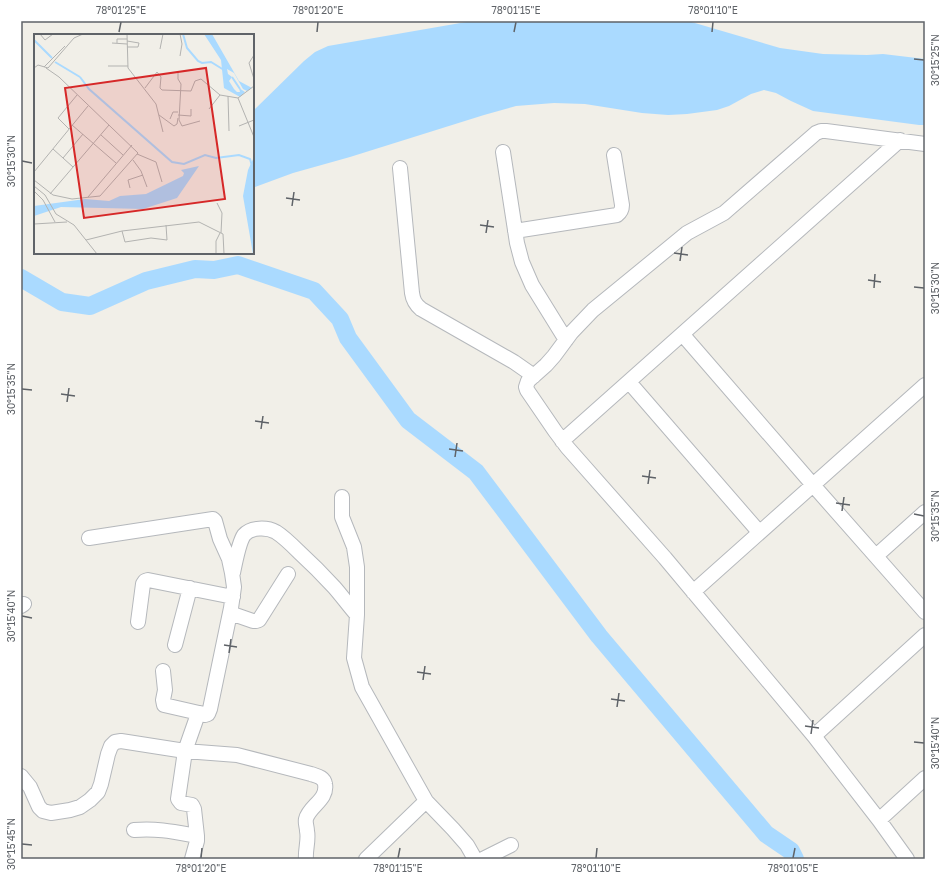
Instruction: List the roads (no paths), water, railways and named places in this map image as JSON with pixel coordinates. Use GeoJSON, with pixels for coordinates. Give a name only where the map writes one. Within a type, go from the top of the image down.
{"type":"FeatureCollection","features":[{"type":"Feature","properties":{"kind":"street"},"geometry":{"type":"LineString","coordinates":[[907,859],[814,736],[660,553],[577,460],[527,390],[527,384],[546,365],[583,319],[593,310],[687,233],[724,213],[816,133],[826,131],[925,144]]}},
{"type":"Feature","properties":{"kind":"street"},"geometry":{"type":"LineString","coordinates":[[562,441],[900,140]]}},
{"type":"Feature","properties":{"kind":"street"},"geometry":{"type":"LineString","coordinates":[[503,152],[517,243],[522,262],[532,285],[566,340]]}},
{"type":"Feature","properties":{"kind":"street"},"geometry":{"type":"LineString","coordinates":[[515,231],[617,215],[620,213],[622,210],[622,205],[614,155]]}},
{"type":"Feature","properties":{"kind":"street"},"geometry":{"type":"LineString","coordinates":[[400,168],[412,293],[413,300],[416,305],[514,362],[534,376]]}},
{"type":"Feature","properties":{"kind":"street"},"geometry":{"type":"LineString","coordinates":[[682,334],[812,485],[925,612]]}},
{"type":"Feature","properties":{"kind":"street"},"geometry":{"type":"LineString","coordinates":[[629,382],[759,532]]}},
{"type":"Feature","properties":{"kind":"street"},"geometry":{"type":"LineString","coordinates":[[693,592],[925,385]]}},
{"type":"Feature","properties":{"kind":"street"},"geometry":{"type":"LineString","coordinates":[[342,497],[342,517],[354,547],[357,568],[357,615],[354,658],[362,687],[426,801],[467,845],[475,859]]}},
{"type":"Feature","properties":{"kind":"street"},"geometry":{"type":"LineString","coordinates":[[876,556],[925,512]]}},
{"type":"Feature","properties":{"kind":"street"},"geometry":{"type":"LineString","coordinates":[[89,538],[213,519],[215,521],[220,539],[229,559],[234,587],[209,712],[205,715],[164,705],[163,700],[165,690],[163,671]]}},
{"type":"Feature","properties":{"kind":"street"},"geometry":{"type":"LineString","coordinates":[[232,573],[244,534],[259,529],[269,529],[276,532],[286,540],[314,567],[333,586],[357,615]]}},
{"type":"Feature","properties":{"kind":"street"},"geometry":{"type":"LineString","coordinates":[[230,613],[253,621],[259,620],[288,574]]}},
{"type":"Feature","properties":{"kind":"street"},"geometry":{"type":"LineString","coordinates":[[138,622],[143,584],[148,580],[233,597]]}},
{"type":"Feature","properties":{"kind":"street"},"geometry":{"type":"LineString","coordinates":[[175,645],[190,588]]}},
{"type":"Feature","properties":{"kind":"street"},"geometry":{"type":"LineString","coordinates":[[814,736],[925,635]]}},
{"type":"Feature","properties":{"kind":"street"},"geometry":{"type":"LineString","coordinates":[[192,859],[197,841],[194,807],[192,805],[181,803],[178,799],[185,751],[199,713]]}},
{"type":"Feature","properties":{"kind":"street"},"geometry":{"type":"LineString","coordinates":[[21,776],[30,787],[39,807],[43,811],[51,813],[80,807],[98,792],[111,746],[115,742],[121,741],[185,751],[237,755],[320,777],[324,781],[326,787],[325,793],[310,811],[306,819],[305,823],[308,837],[306,859]]}},
{"type":"Feature","properties":{"kind":"street"},"geometry":{"type":"LineString","coordinates":[[879,820],[925,778]]}},
{"type":"Feature","properties":{"kind":"street"},"geometry":{"type":"LineString","coordinates":[[366,859],[426,801]]}},
{"type":"Feature","properties":{"kind":"street"},"geometry":{"type":"LineString","coordinates":[[134,830],[161,829],[197,836]]}},
{"type":"Feature","properties":{"kind":"street"},"geometry":{"type":"LineString","coordinates":[[483,859],[511,845]]}},
{"type":"Feature","properties":{"kind":"water"},"geometry":{"type":"Polygon","coordinates":[[[472,21],[688,21],[780,48],[823,54],[883,54],[925,59],[925,125],[813,111],[776,93],[764,90],[751,94],[729,106],[717,110],[687,114],[668,115],[642,113],[585,104],[554,103],[516,106],[293,173],[254,188],[254,110],[304,61],[315,52],[328,46],[472,21]]]}},
{"type":"Feature","properties":{"kind":"waterway"},"geometry":{"type":"LineString","coordinates":[[21,278],[62,302],[90,306],[146,281],[195,269],[214,270],[238,265],[314,291],[340,319],[348,338],[408,420],[476,472],[599,636],[766,834],[791,851],[795,859]]}}]}
